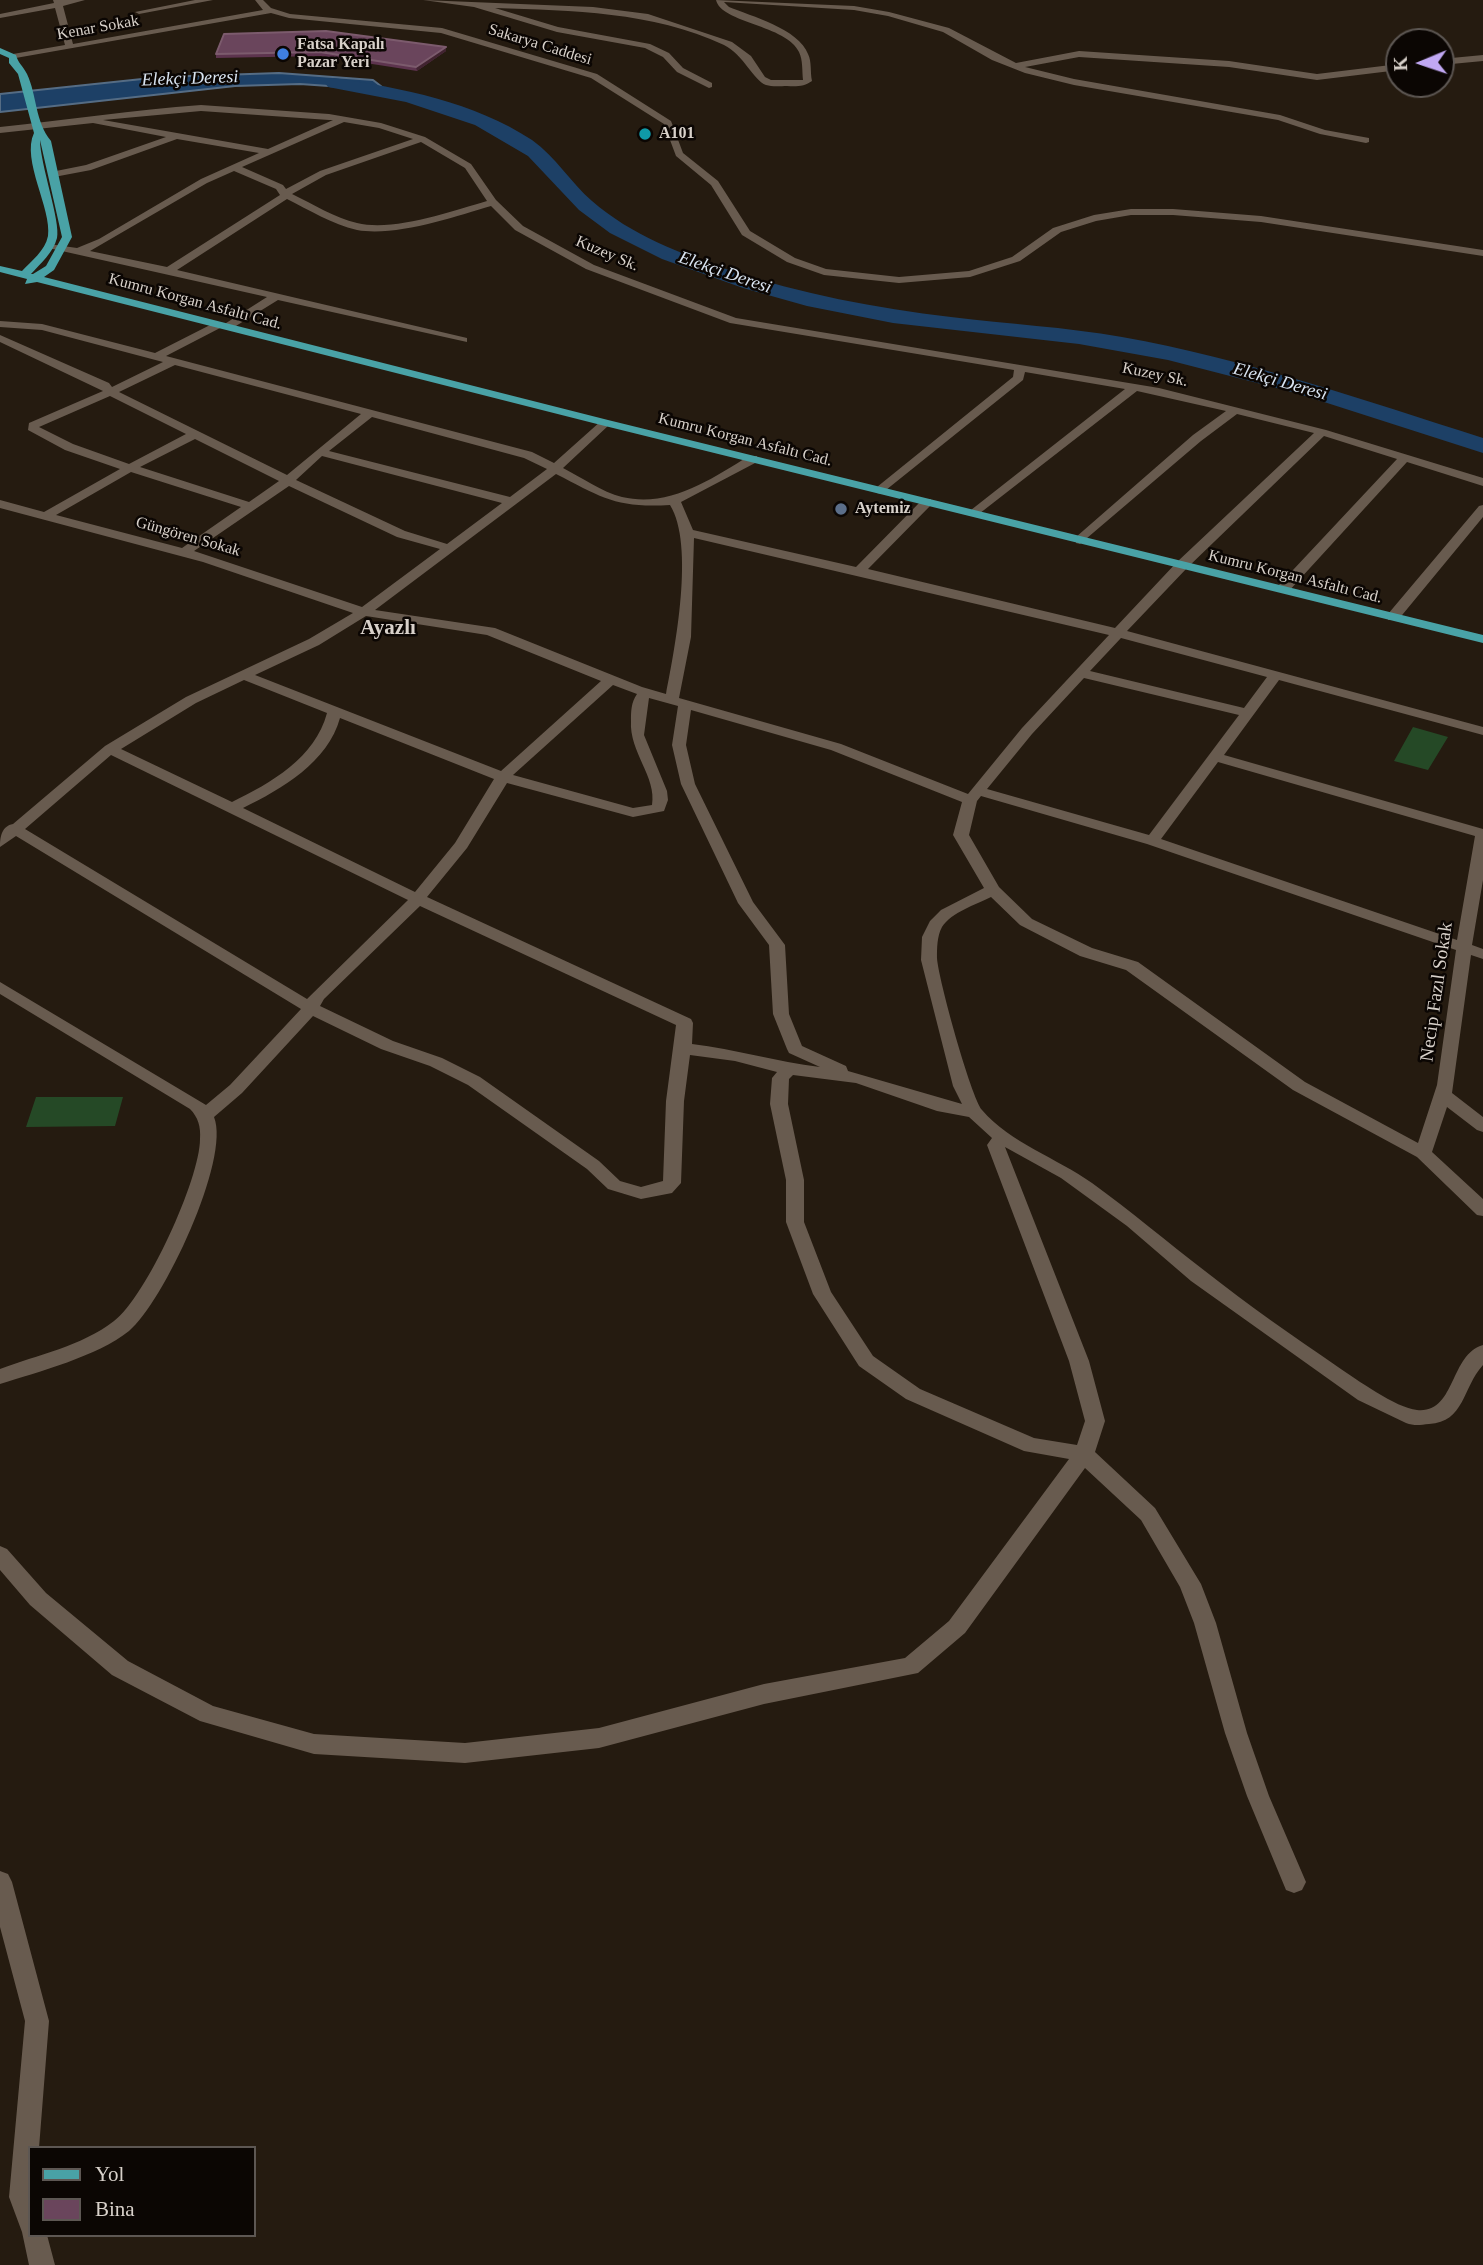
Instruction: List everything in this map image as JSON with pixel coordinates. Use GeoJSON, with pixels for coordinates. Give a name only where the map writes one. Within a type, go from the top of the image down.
{"type":"FeatureCollection","features":[{"type":"Feature","properties":{"kind":"main road"},"geometry":{"type":"LineString","coordinates":[[0,51],[14,62],[22,73],[49,153],[67,237],[53,263],[25,280],[0,278]]}},
{"type":"Feature","properties":{"kind":"main road"},"geometry":{"type":"LineString","coordinates":[[25,280],[53,235],[36,155],[35,141],[40,131]]}},
{"type":"Feature","properties":{"kind":"main road"},"geometry":{"type":"LineString","coordinates":[[36,155],[49,153]]}},
{"type":"Feature","properties":{"kind":"main road"},"geometry":{"type":"LineString","coordinates":[[41,176],[54,174]]}},
{"type":"Feature","properties":{"kind":"main road"},"geometry":{"type":"LineString","coordinates":[[46,200],[60,197]]}},
{"type":"Feature","properties":{"kind":"main road"},"geometry":{"type":"LineString","coordinates":[[0,269],[25,280]]}},
{"type":"Feature","properties":{"kind":"main road","name":"Kumru Korgan Asfaltı Cad."},"geometry":{"type":"LineString","coordinates":[[25,280],[152,315],[222,326],[1483,639]]}},
{"type":"Feature","properties":{"kind":"street"},"geometry":{"type":"LineString","coordinates":[[0,16],[57,2],[81,0]]}},
{"type":"Feature","properties":{"kind":"street"},"geometry":{"type":"LineString","coordinates":[[132,0],[149,33]]}},
{"type":"Feature","properties":{"kind":"street"},"geometry":{"type":"LineString","coordinates":[[139,12],[209,0]]}},
{"type":"Feature","properties":{"kind":"street"},"geometry":{"type":"LineString","coordinates":[[259,0],[261,5],[271,11]]}},
{"type":"Feature","properties":{"kind":"street"},"geometry":{"type":"LineString","coordinates":[[427,0],[475,5],[593,9],[648,16],[729,44],[748,58],[762,79],[769,83],[797,84],[808,80],[804,69],[804,52],[800,45],[788,35],[726,9],[718,0]]}},
{"type":"Feature","properties":{"kind":"street"},"geometry":{"type":"LineString","coordinates":[[729,0],[854,8],[922,21],[946,30],[995,58],[1074,82],[1280,118],[1323,132],[1366,140]]}},
{"type":"Feature","properties":{"kind":"street"},"geometry":{"type":"LineString","coordinates":[[57,2],[70,47]]}},
{"type":"Feature","properties":{"kind":"street"},"geometry":{"type":"LineString","coordinates":[[475,5],[557,29],[647,46],[666,55],[680,70],[709,85]]}},
{"type":"Feature","properties":{"kind":"street","name":"Kenar Sokak"},"geometry":{"type":"LineString","coordinates":[[0,65],[70,47],[271,11]]}},
{"type":"Feature","properties":{"kind":"street","name":"Sakarya Caddesi"},"geometry":{"type":"LineString","coordinates":[[271,11],[289,16],[442,31],[594,76],[668,123],[679,154],[715,183],[746,233],[791,260],[824,272],[900,280],[970,274],[1016,259],[1057,230],[1094,218],[1131,212],[1173,212],[1261,219],[1483,253]]}},
{"type":"Feature","properties":{"kind":"street"},"geometry":{"type":"LineString","coordinates":[[1016,66],[1079,54],[1229,64],[1317,77],[1385,69]]}},
{"type":"Feature","properties":{"kind":"street"},"geometry":{"type":"LineString","coordinates":[[1455,61],[1483,58]]}},
{"type":"Feature","properties":{"kind":"street","name":"Kuzey Sk."},"geometry":{"type":"LineString","coordinates":[[0,130],[40,131],[120,114],[201,108],[341,120],[381,127],[422,139],[468,166],[494,202],[519,228],[590,267],[734,321],[1135,387],[1322,432],[1483,482]]}},
{"type":"Feature","properties":{"kind":"street"},"geometry":{"type":"LineString","coordinates":[[53,263],[82,251],[233,167],[341,120]]}},
{"type":"Feature","properties":{"kind":"street"},"geometry":{"type":"LineString","coordinates":[[88,121],[269,152]]}},
{"type":"Feature","properties":{"kind":"street"},"geometry":{"type":"LineString","coordinates":[[0,141],[40,131]]}},
{"type":"Feature","properties":{"kind":"street"},"geometry":{"type":"LineString","coordinates":[[54,174],[88,168],[175,137]]}},
{"type":"Feature","properties":{"kind":"street"},"geometry":{"type":"LineString","coordinates":[[168,271],[277,203],[301,181],[422,139]]}},
{"type":"Feature","properties":{"kind":"street"},"geometry":{"type":"LineString","coordinates":[[233,167],[280,187],[284,194],[358,227],[374,229],[454,214],[494,202]]}},
{"type":"Feature","properties":{"kind":"street"},"geometry":{"type":"LineString","coordinates":[[48,247],[82,251],[463,340]]}},
{"type":"Feature","properties":{"kind":"street"},"geometry":{"type":"LineString","coordinates":[[157,356],[222,326],[276,296]]}},
{"type":"Feature","properties":{"kind":"street"},"geometry":{"type":"LineString","coordinates":[[0,324],[42,327],[528,455],[617,500],[641,503],[674,500],[723,477],[753,458]]}},
{"type":"Feature","properties":{"kind":"street"},"geometry":{"type":"LineString","coordinates":[[0,338],[105,385],[110,392],[193,435],[401,534],[449,548]]}},
{"type":"Feature","properties":{"kind":"street"},"geometry":{"type":"LineString","coordinates":[[174,361],[33,425],[32,428],[69,447],[250,506]]}},
{"type":"Feature","properties":{"kind":"street"},"geometry":{"type":"LineString","coordinates":[[881,490],[1018,378],[1020,366]]}},
{"type":"Feature","properties":{"kind":"street"},"geometry":{"type":"LineString","coordinates":[[975,513],[1135,387]]}},
{"type":"Feature","properties":{"kind":"street"},"geometry":{"type":"LineString","coordinates":[[1080,540],[1197,438],[1234,410]]}},
{"type":"Feature","properties":{"kind":"street"},"geometry":{"type":"LineString","coordinates":[[183,553],[289,480],[371,412]]}},
{"type":"Feature","properties":{"kind":"street"},"geometry":{"type":"LineString","coordinates":[[0,842],[13,828],[110,748],[191,701],[246,676],[365,612],[555,469],[605,423]]}},
{"type":"Feature","properties":{"kind":"street"},"geometry":{"type":"LineString","coordinates":[[1322,432],[1182,565],[1027,731],[973,795],[961,835],[993,890],[1026,922],[1086,952],[1132,966],[1299,1086],[1423,1153],[1483,1210]]}},
{"type":"Feature","properties":{"kind":"street"},"geometry":{"type":"LineString","coordinates":[[45,516],[193,435]]}},
{"type":"Feature","properties":{"kind":"street"},"geometry":{"type":"LineString","coordinates":[[320,452],[510,502]]}},
{"type":"Feature","properties":{"kind":"street"},"geometry":{"type":"LineString","coordinates":[[1283,589],[1405,458]]}},
{"type":"Feature","properties":{"kind":"street"},"geometry":{"type":"LineString","coordinates":[[674,500],[688,533],[678,704],[679,745],[688,784],[747,903],[777,945],[781,1014],[795,1049],[858,1078],[943,1107],[974,1112]]}},
{"type":"Feature","properties":{"kind":"street"},"geometry":{"type":"LineString","coordinates":[[859,571],[927,502]]}},
{"type":"Feature","properties":{"kind":"street","name":"Güngören Sokak"},"geometry":{"type":"LineString","coordinates":[[0,505],[183,553],[365,612],[490,631],[610,680],[678,704],[836,747],[973,795],[1152,841],[1483,954]]}},
{"type":"Feature","properties":{"kind":"street"},"geometry":{"type":"LineString","coordinates":[[1392,617],[1483,509]]}},
{"type":"Feature","properties":{"kind":"street"},"geometry":{"type":"LineString","coordinates":[[688,533],[859,571],[1118,634],[1483,731]]}},
{"type":"Feature","properties":{"kind":"street"},"geometry":{"type":"LineString","coordinates":[[1081,673],[1248,713]]}},
{"type":"Feature","properties":{"kind":"street"},"geometry":{"type":"LineString","coordinates":[[246,676],[503,778],[633,813],[659,808],[661,792],[647,765],[637,734],[638,701],[645,693]]}},
{"type":"Feature","properties":{"kind":"street"},"geometry":{"type":"LineString","coordinates":[[1152,841],[1274,677]]}},
{"type":"Feature","properties":{"kind":"street"},"geometry":{"type":"LineString","coordinates":[[206,1114],[236,1089],[311,1008],[317,996],[418,899],[430,880],[455,854],[503,778],[545,735],[610,680]]}},
{"type":"Feature","properties":{"kind":"street"},"geometry":{"type":"LineString","coordinates":[[232,808],[252,799],[319,749],[330,732],[335,711]]}},
{"type":"Feature","properties":{"kind":"street"},"geometry":{"type":"LineString","coordinates":[[13,828],[311,1008],[387,1045],[436,1062],[474,1081],[593,1165],[614,1185],[641,1193],[666,1189],[673,1183],[676,1101],[685,1023],[418,899],[110,748]]}},
{"type":"Feature","properties":{"kind":"street"},"geometry":{"type":"LineString","coordinates":[[1216,757],[1483,834]]}},
{"type":"Feature","properties":{"kind":"street","name":"Necip Fazıl Sokak"},"geometry":{"type":"LineString","coordinates":[[1423,1153],[1443,1094],[1483,834]]}},
{"type":"Feature","properties":{"kind":"street"},"geometry":{"type":"LineString","coordinates":[[993,890],[947,913],[936,924],[930,937],[929,960],[942,1000],[962,1086],[974,1112],[1002,1137],[1067,1174],[1133,1221],[1198,1276],[1355,1388],[1413,1418],[1439,1416],[1451,1405],[1465,1372],[1483,1352]]}},
{"type":"Feature","properties":{"kind":"street"},"geometry":{"type":"LineString","coordinates":[[0,987],[196,1105],[206,1114],[209,1143],[205,1168],[164,1264],[138,1311],[107,1336],[0,1377]]}},
{"type":"Feature","properties":{"kind":"street"},"geometry":{"type":"LineString","coordinates":[[683,1048],[735,1055],[789,1069],[858,1078]]}},
{"type":"Feature","properties":{"kind":"street"},"geometry":{"type":"LineString","coordinates":[[789,1069],[780,1078],[779,1104],[795,1180],[795,1222],[822,1294],[866,1361],[913,1394],[1031,1445],[1084,1454],[1148,1514],[1190,1584],[1205,1623],[1236,1733],[1258,1796],[1294,1882]]}},
{"type":"Feature","properties":{"kind":"street"},"geometry":{"type":"LineString","coordinates":[[1443,1094],[1483,1126]]}},
{"type":"Feature","properties":{"kind":"street"},"geometry":{"type":"LineString","coordinates":[[0,1555],[38,1599],[120,1668],[208,1714],[314,1744],[465,1753],[598,1738],[764,1694],[910,1666],[957,1627],[1084,1454],[1095,1421],[1079,1360],[996,1145],[1002,1137]]}},
{"type":"Feature","properties":{"kind":"street"},"geometry":{"type":"LineString","coordinates":[[0,1882],[37,2021],[22,2197],[28,2216]]}},
{"type":"Feature","properties":{"kind":"street"},"geometry":{"type":"LineString","coordinates":[[35,2237],[42,2265]]}},
{"type":"Feature","properties":{"kind":"green space"},"geometry":{"type":"Polygon","coordinates":[[[1413,727],[1448,737],[1428,770],[1394,761],[1413,727]]]}},
{"type":"Feature","properties":{"kind":"green space"},"geometry":{"type":"Polygon","coordinates":[[[36,1097],[123,1097],[115,1126],[26,1127],[36,1097]]]}},
{"type":"Feature","properties":{"kind":"water"},"geometry":{"type":"Polygon","coordinates":[[[279,73],[373,80],[386,90],[300,84],[235,86],[0,112],[0,94],[161,77],[279,73]]]}},
{"type":"Feature","properties":{"kind":"building","name":"Fatsa Kapalı Pazar Yeri"},"geometry":{"type":"Polygon","coordinates":[[[326,31],[446,47],[416,67],[320,52],[216,54],[224,34],[326,31]]]}},
{"type":"Feature","properties":{"kind":"waterway","name":"Elekçi Deresi"},"geometry":{"type":"LineString","coordinates":[[334,83],[409,97],[482,121],[535,152],[586,206],[617,228],[669,255],[751,284],[836,306],[893,316],[1122,344],[1214,363],[1483,446]]}},
{"type":"Feature","properties":{"kind":"place","name":"Fatsa Kapalı Pazar Yeri"},"geometry":{"type":"Point","coordinates":[283,54]}},
{"type":"Feature","properties":{"kind":"place","name":"A101"},"geometry":{"type":"Point","coordinates":[645,134]}},
{"type":"Feature","properties":{"kind":"place","name":"Aytemiz"},"geometry":{"type":"Point","coordinates":[841,509]}},
{"type":"Feature","properties":{"kind":"district","name":"Ayazlı"},"geometry":{"type":"Point","coordinates":[388,629]}}]}
